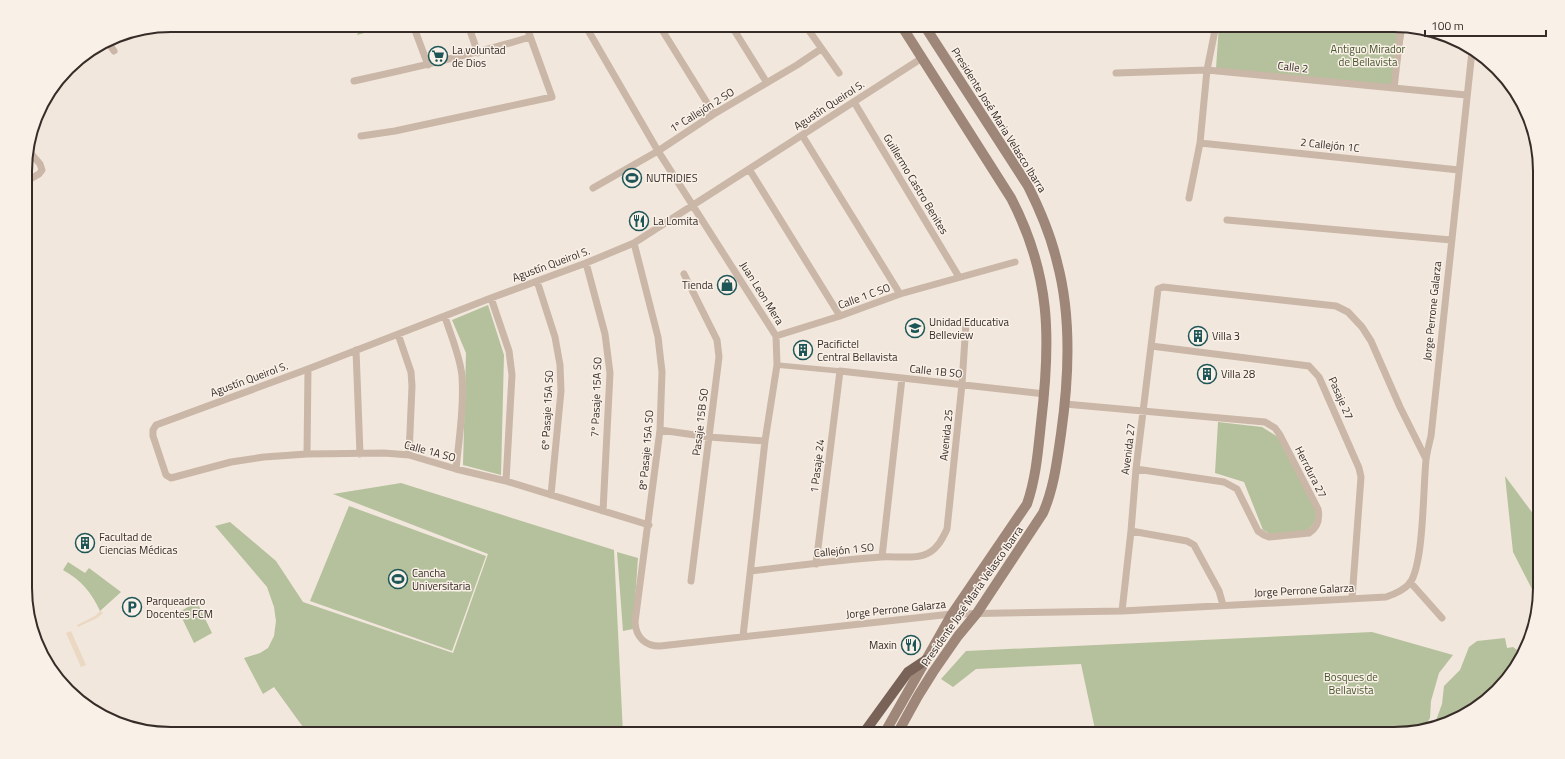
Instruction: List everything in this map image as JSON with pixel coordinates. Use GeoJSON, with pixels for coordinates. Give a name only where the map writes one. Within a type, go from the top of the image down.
{"type":"FeatureCollection","features":[{"type":"Feature","properties":{"kind":"main road","name":"Presidente José Maria Velasco Ibarra"},"geometry":{"type":"LineString","coordinates":[[888,727],[952,614],[1027,504],[1033,486],[1045,394],[1047,347],[1047,322],[1041,276],[1033,249],[1020,215],[1011,198],[905,32]]}},
{"type":"Feature","properties":{"kind":"main road","name":"Presidente José Maria Velasco Ibarra"},"geometry":{"type":"LineString","coordinates":[[901,727],[933,672],[958,636],[977,613],[1043,513],[1050,496],[1057,465],[1065,404],[1068,360],[1066,311],[1058,264],[1050,239],[1028,186],[929,32]]}},
{"type":"Feature","properties":{"kind":"main road"},"geometry":{"type":"LineString","coordinates":[[868,727],[908,672],[926,660]]}},
{"type":"Feature","properties":{"kind":"street"},"geometry":{"type":"LineString","coordinates":[[416,32],[428,66]]}},
{"type":"Feature","properties":{"kind":"street"},"geometry":{"type":"LineString","coordinates":[[470,32],[478,53]]}},
{"type":"Feature","properties":{"kind":"street"},"geometry":{"type":"LineString","coordinates":[[361,136],[395,131],[552,97],[528,32]]}},
{"type":"Feature","properties":{"kind":"street","name":"Juan Leon Mera"},"geometry":{"type":"LineString","coordinates":[[588,32],[658,151],[694,205],[776,336],[777,365],[765,441],[743,636]]}},
{"type":"Feature","properties":{"kind":"street"},"geometry":{"type":"LineString","coordinates":[[663,32],[714,114]]}},
{"type":"Feature","properties":{"kind":"street"},"geometry":{"type":"LineString","coordinates":[[735,32],[767,83]]}},
{"type":"Feature","properties":{"kind":"street"},"geometry":{"type":"LineString","coordinates":[[810,32],[839,73]]}},
{"type":"Feature","properties":{"kind":"street"},"geometry":{"type":"LineString","coordinates":[[1189,198],[1200,143],[1207,70],[1215,32]]}},
{"type":"Feature","properties":{"kind":"street"},"geometry":{"type":"LineString","coordinates":[[1394,88],[1400,32]]}},
{"type":"Feature","properties":{"kind":"street"},"geometry":{"type":"LineString","coordinates":[[354,81],[428,66],[530,37]]}},
{"type":"Feature","properties":{"kind":"street"},"geometry":{"type":"LineString","coordinates":[[110,46],[114,51]]}},
{"type":"Feature","properties":{"kind":"street","name":"1º Callejón 2 SO"},"geometry":{"type":"LineString","coordinates":[[593,188],[658,151],[714,114],[821,49]]}},
{"type":"Feature","properties":{"kind":"street","name":"Jorge Perrone Galarza"},"geometry":{"type":"LineString","coordinates":[[660,646],[952,614],[1122,611],[1352,599],[1386,597],[1405,588],[1414,574],[1419,557],[1426,460],[1431,436],[1471,55]]}},
{"type":"Feature","properties":{"kind":"street","name":"Agustín Queirol S."},"geometry":{"type":"LineString","coordinates":[[177,476],[171,478],[166,475],[153,436],[153,430],[156,425],[445,317],[634,243],[922,58]]}},
{"type":"Feature","properties":{"kind":"street","name":"Calle 2"},"geometry":{"type":"LineString","coordinates":[[1116,73],[1207,70],[1466,95]]}},
{"type":"Feature","properties":{"kind":"street","name":"Guillermo Castro Benites"},"geometry":{"type":"LineString","coordinates":[[854,102],[960,277]]}},
{"type":"Feature","properties":{"kind":"street"},"geometry":{"type":"LineString","coordinates":[[802,135],[900,294]]}},
{"type":"Feature","properties":{"kind":"street","name":"2 Callejón 1C"},"geometry":{"type":"LineString","coordinates":[[1200,143],[1459,170]]}},
{"type":"Feature","properties":{"kind":"street"},"geometry":{"type":"LineString","coordinates":[[32,178],[42,170],[40,164],[33,156]]}},
{"type":"Feature","properties":{"kind":"street"},"geometry":{"type":"LineString","coordinates":[[749,169],[840,316]]}},
{"type":"Feature","properties":{"kind":"street"},"geometry":{"type":"LineString","coordinates":[[1227,220],[1451,240]]}},
{"type":"Feature","properties":{"kind":"street","name":"8º Pasaje 15A SO"},"geometry":{"type":"LineString","coordinates":[[634,243],[658,337],[662,372],[660,430],[649,525],[635,622],[640,638],[644,642],[648,645],[660,646]]}},
{"type":"Feature","properties":{"kind":"street","name":"Calle 1 C SO"},"geometry":{"type":"LineString","coordinates":[[776,336],[840,316],[900,294],[1015,262]]}},
{"type":"Feature","properties":{"kind":"street","name":"7º Pasaje 15A SO"},"geometry":{"type":"LineString","coordinates":[[586,263],[606,334],[610,373],[603,511]]}},
{"type":"Feature","properties":{"kind":"street","name":"Pasaje 15B SO"},"geometry":{"type":"LineString","coordinates":[[684,274],[717,340],[719,357],[691,581]]}},
{"type":"Feature","properties":{"kind":"street","name":"6º Pasaje 15A SO"},"geometry":{"type":"LineString","coordinates":[[537,281],[555,338],[560,365],[561,391],[551,495]]}},
{"type":"Feature","properties":{"kind":"street","name":"Avenida 27"},"geometry":{"type":"LineString","coordinates":[[1122,611],[1136,469],[1158,289],[1163,287],[1336,306],[1348,312],[1362,327],[1370,341],[1426,460]]}},
{"type":"Feature","properties":{"kind":"street"},"geometry":{"type":"LineString","coordinates":[[491,298],[509,351],[512,375],[506,482]]}},
{"type":"Feature","properties":{"kind":"street"},"geometry":{"type":"LineString","coordinates":[[445,317],[458,356],[462,375],[462,395],[456,469]]}},
{"type":"Feature","properties":{"kind":"street","name":"Avenida 25"},"geometry":{"type":"LineString","coordinates":[[938,546],[947,529],[962,384],[966,323]]}},
{"type":"Feature","properties":{"kind":"street"},"geometry":{"type":"LineString","coordinates":[[398,334],[411,372],[412,386],[409,454]]}},
{"type":"Feature","properties":{"kind":"street","name":"Pasaje 27"},"geometry":{"type":"LineString","coordinates":[[1151,346],[1309,366],[1315,371],[1359,468],[1361,477],[1352,599]]}},
{"type":"Feature","properties":{"kind":"street"},"geometry":{"type":"LineString","coordinates":[[356,350],[360,454]]}},
{"type":"Feature","properties":{"kind":"street","name":"Calle 1B SO"},"geometry":{"type":"LineString","coordinates":[[777,365],[1045,394]]}},
{"type":"Feature","properties":{"kind":"street"},"geometry":{"type":"LineString","coordinates":[[307,454],[308,369]]}},
{"type":"Feature","properties":{"kind":"street","name":"1 Pasaje 24"},"geometry":{"type":"LineString","coordinates":[[816,564],[840,371]]}},
{"type":"Feature","properties":{"kind":"street"},"geometry":{"type":"LineString","coordinates":[[882,557],[902,378]]}},
{"type":"Feature","properties":{"kind":"street","name":"Herrdura 27"},"geometry":{"type":"LineString","coordinates":[[1065,404],[1265,422],[1275,428],[1280,435],[1318,509],[1318,522],[1309,534],[1269,537],[1258,531],[1237,489],[1232,484],[1136,469]]}},
{"type":"Feature","properties":{"kind":"street"},"geometry":{"type":"LineString","coordinates":[[660,430],[709,437],[765,441]]}},
{"type":"Feature","properties":{"kind":"street","name":"Calle 1A SO"},"geometry":{"type":"LineString","coordinates":[[177,476],[231,462],[264,457],[307,454],[409,454],[649,525]]}},
{"type":"Feature","properties":{"kind":"street"},"geometry":{"type":"LineString","coordinates":[[1131,531],[1187,541],[1194,545],[1219,591],[1223,605]]}},
{"type":"Feature","properties":{"kind":"street","name":"Callejón 1 SO"},"geometry":{"type":"LineString","coordinates":[[751,571],[882,557],[923,556],[938,546]]}},
{"type":"Feature","properties":{"kind":"street"},"geometry":{"type":"LineString","coordinates":[[1410,582],[1442,618]]}},
{"type":"Feature","properties":{"kind":"green space"},"geometry":{"type":"Polygon","coordinates":[[[358,32],[368,32],[357,35],[358,32]]]}},
{"type":"Feature","properties":{"kind":"green space","name":"Antiguo Mirador de Bellavista"},"geometry":{"type":"Polygon","coordinates":[[[1219,32],[1404,32],[1396,88],[1216,68],[1219,32]]]}},
{"type":"Feature","properties":{"kind":"green space"},"geometry":{"type":"Polygon","coordinates":[[[488,305],[504,355],[501,475],[463,465],[466,353],[452,320],[488,305]]]}},
{"type":"Feature","properties":{"kind":"green space"},"geometry":{"type":"Polygon","coordinates":[[[1218,422],[1262,427],[1278,437],[1316,508],[1315,522],[1307,531],[1270,534],[1263,530],[1244,482],[1215,473],[1218,422]]]}},
{"type":"Feature","properties":{"kind":"green space"},"geometry":{"type":"Polygon","coordinates":[[[1505,476],[1533,514],[1533,591],[1513,552],[1505,476]]]}},
{"type":"Feature","properties":{"kind":"green space"},"geometry":{"type":"Polygon","coordinates":[[[401,483],[614,550],[623,727],[303,727],[274,687],[263,694],[244,658],[260,653],[268,648],[274,636],[276,621],[274,607],[267,587],[215,526],[230,522],[276,561],[303,602],[453,653],[488,554],[333,494],[401,483]]]}},
{"type":"Feature","properties":{"kind":"green space","name":"Cancha Universitaria"},"geometry":{"type":"Polygon","coordinates":[[[349,506],[486,556],[452,651],[310,601],[349,506]]]}},
{"type":"Feature","properties":{"kind":"green space"},"geometry":{"type":"Polygon","coordinates":[[[617,552],[638,558],[633,629],[623,631],[617,552]]]}},
{"type":"Feature","properties":{"kind":"green space"},"geometry":{"type":"Polygon","coordinates":[[[68,562],[85,573],[89,568],[121,592],[100,611],[93,598],[81,583],[63,570],[68,562]]]}},
{"type":"Feature","properties":{"kind":"green space"},"geometry":{"type":"Polygon","coordinates":[[[197,602],[212,633],[194,643],[179,612],[197,602]]]}},
{"type":"Feature","properties":{"kind":"green space","name":"Bosques de Bellavista"},"geometry":{"type":"Polygon","coordinates":[[[1372,632],[1453,655],[1439,673],[1431,701],[1430,718],[1427,723],[1421,724],[1403,727],[1094,727],[1081,664],[976,669],[953,687],[941,679],[966,651],[1372,632]]]}},
{"type":"Feature","properties":{"kind":"green space"},"geometry":{"type":"Polygon","coordinates":[[[1505,638],[1507,648],[1513,647],[1518,651],[1499,680],[1486,693],[1455,713],[1436,721],[1442,704],[1444,686],[1460,670],[1469,647],[1477,641],[1505,638]]]}},
{"type":"Feature","properties":{"kind":"shaded area"},"geometry":{"type":"Polygon","coordinates":[[[100,611],[103,613],[97,618],[78,627],[77,625],[95,616],[100,611]]]}},
{"type":"Feature","properties":{"kind":"shaded area"},"geometry":{"type":"Polygon","coordinates":[[[71,631],[86,665],[81,667],[66,633],[71,631]]]}},
{"type":"Feature","properties":{"kind":"place","name":"La voluntad de Dios"},"geometry":{"type":"Point","coordinates":[438,56]}},
{"type":"Feature","properties":{"kind":"place","name":"NUTRIDIES"},"geometry":{"type":"Point","coordinates":[632,178]}},
{"type":"Feature","properties":{"kind":"place","name":"La Lomita"},"geometry":{"type":"Point","coordinates":[639,221]}},
{"type":"Feature","properties":{"kind":"place","name":"Tienda"},"geometry":{"type":"Point","coordinates":[727,285]}},
{"type":"Feature","properties":{"kind":"place","name":"Unidad Educativa Belleview"},"geometry":{"type":"Point","coordinates":[915,328]}},
{"type":"Feature","properties":{"kind":"place","name":"Villa 3"},"geometry":{"type":"Point","coordinates":[1198,336]}},
{"type":"Feature","properties":{"kind":"place","name":"Pacifictel Central Bellavista"},"geometry":{"type":"Point","coordinates":[803,350]}},
{"type":"Feature","properties":{"kind":"place","name":"Villa 28"},"geometry":{"type":"Point","coordinates":[1207,374]}},
{"type":"Feature","properties":{"kind":"place","name":"Facultad de Ciencias Médicas"},"geometry":{"type":"Point","coordinates":[85,543]}},
{"type":"Feature","properties":{"kind":"place","name":"Cancha Universitaria"},"geometry":{"type":"Point","coordinates":[398,579]}},
{"type":"Feature","properties":{"kind":"place","name":"Parqueadero Docentes FCM"},"geometry":{"type":"Point","coordinates":[132,607]}},
{"type":"Feature","properties":{"kind":"place","name":"Maxin"},"geometry":{"type":"Point","coordinates":[911,645]}}]}
